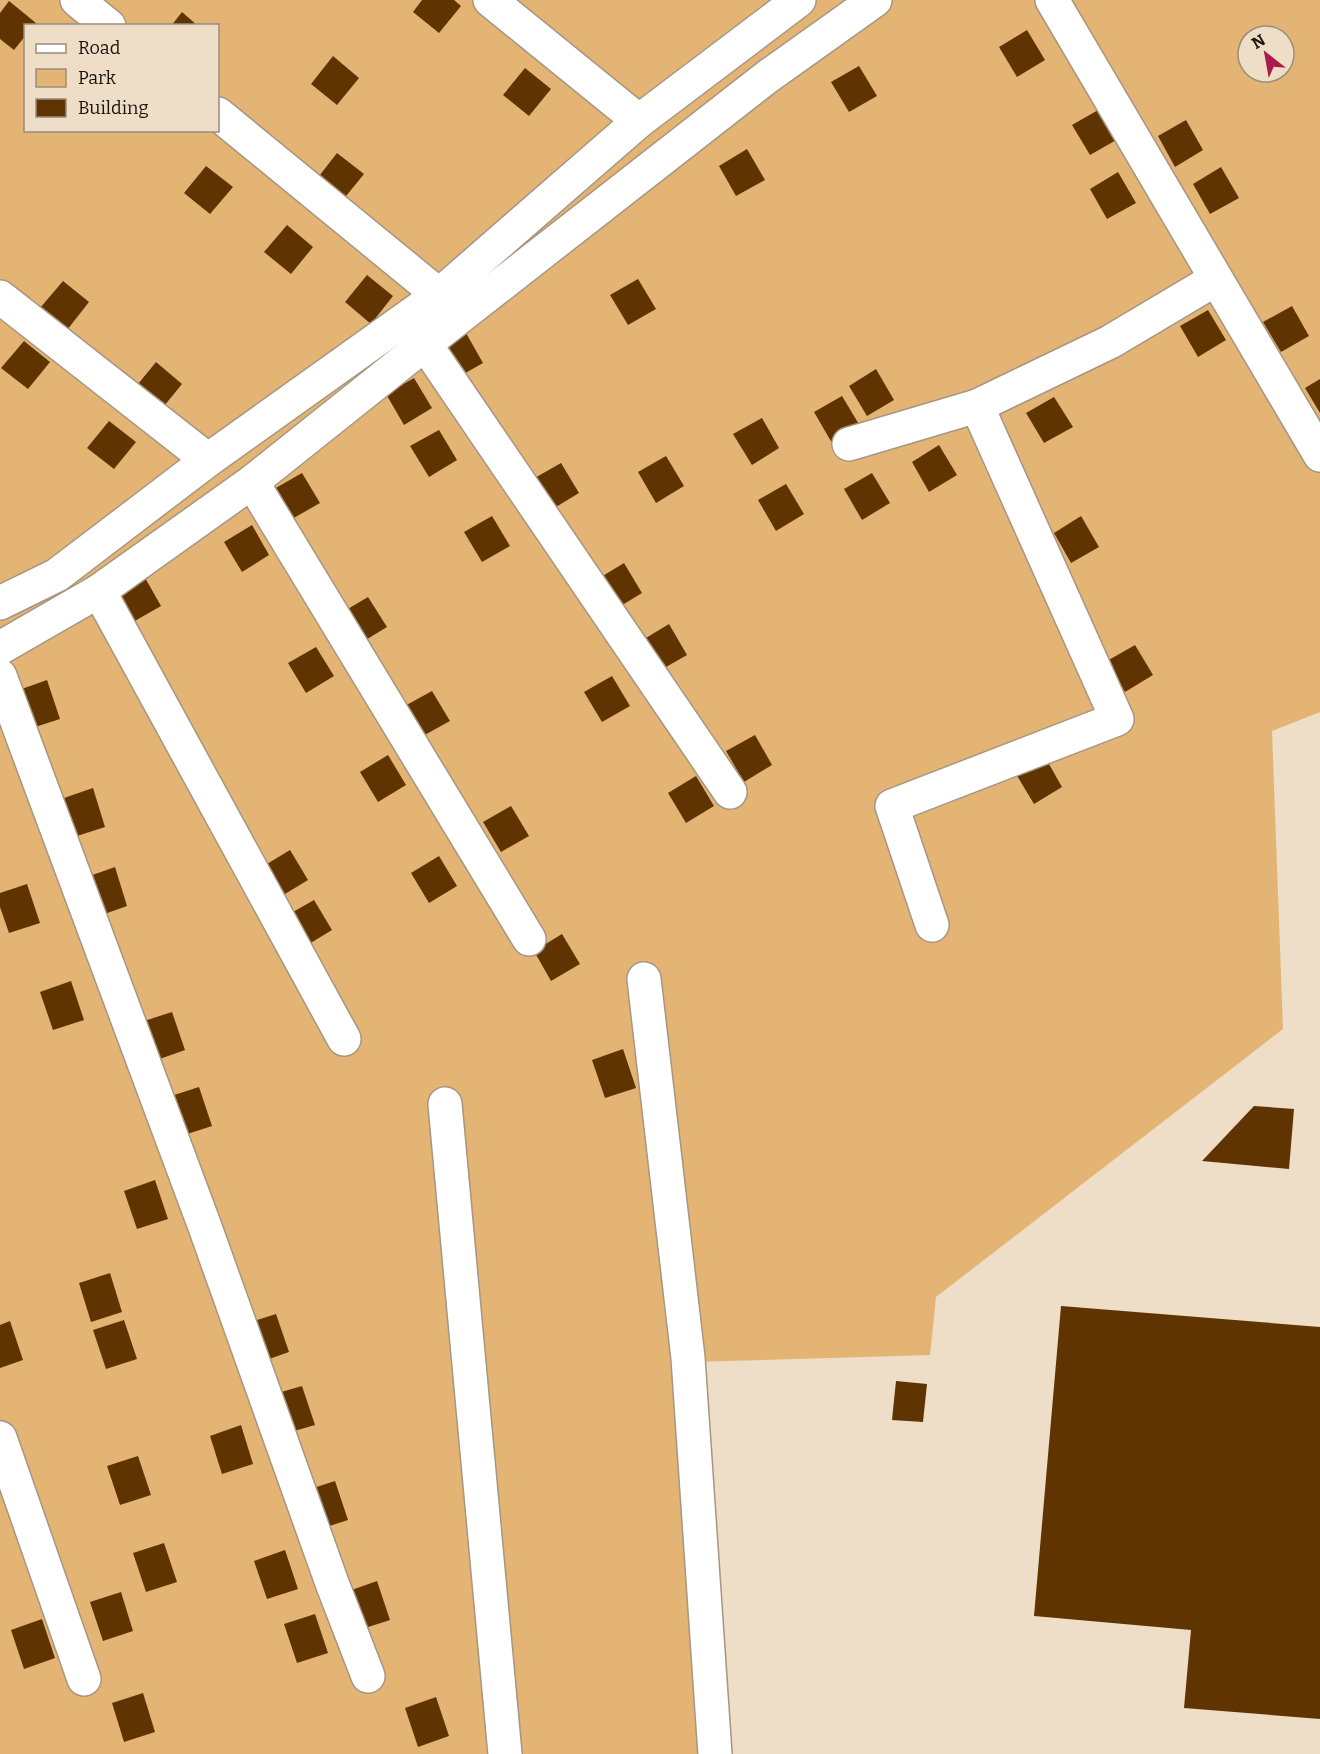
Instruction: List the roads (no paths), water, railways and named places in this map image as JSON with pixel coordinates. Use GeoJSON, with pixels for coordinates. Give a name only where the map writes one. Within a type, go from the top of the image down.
{"type":"FeatureCollection","features":[{"type":"Feature","properties":{"kind":"lane"},"geometry":{"type":"LineString","coordinates":[[77,0],[107,24]]}},
{"type":"Feature","properties":{"kind":"lane"},"geometry":{"type":"LineString","coordinates":[[490,0],[639,121]]}},
{"type":"Feature","properties":{"kind":"lane"},"geometry":{"type":"LineString","coordinates":[[0,603],[57,575],[208,460],[439,295],[639,121],[799,0]]}},
{"type":"Feature","properties":{"kind":"lane"},"geometry":{"type":"LineString","coordinates":[[0,648],[99,591],[252,482],[767,77],[875,0]]}},
{"type":"Feature","properties":{"kind":"lane"},"geometry":{"type":"LineString","coordinates":[[1052,0],[1320,455]]}},
{"type":"Feature","properties":{"kind":"lane"},"geometry":{"type":"LineString","coordinates":[[219,115],[439,295]]}},
{"type":"Feature","properties":{"kind":"lane"},"geometry":{"type":"LineString","coordinates":[[849,444],[977,406],[1110,342],[1216,279]]}},
{"type":"Feature","properties":{"kind":"lane"},"geometry":{"type":"LineString","coordinates":[[0,297],[208,460]]}},
{"type":"Feature","properties":{"kind":"lane"},"geometry":{"type":"LineString","coordinates":[[425,344],[730,792]]}},
{"type":"Feature","properties":{"kind":"lane"},"geometry":{"type":"LineString","coordinates":[[932,925],[892,806],[1117,719],[977,406]]}},
{"type":"Feature","properties":{"kind":"lane"},"geometry":{"type":"LineString","coordinates":[[252,482],[529,939]]}},
{"type":"Feature","properties":{"kind":"lane"},"geometry":{"type":"LineString","coordinates":[[99,591],[344,1039]]}},
{"type":"Feature","properties":{"kind":"lane"},"geometry":{"type":"LineString","coordinates":[[0,676],[205,1227],[324,1561],[368,1676]]}},
{"type":"Feature","properties":{"kind":"lane"},"geometry":{"type":"LineString","coordinates":[[644,979],[688,1358],[715,1754]]}},
{"type":"Feature","properties":{"kind":"lane"},"geometry":{"type":"LineString","coordinates":[[445,1104],[505,1754]]}},
{"type":"Feature","properties":{"kind":"lane"},"geometry":{"type":"LineString","coordinates":[[0,1438],[84,1679]]}}]}
